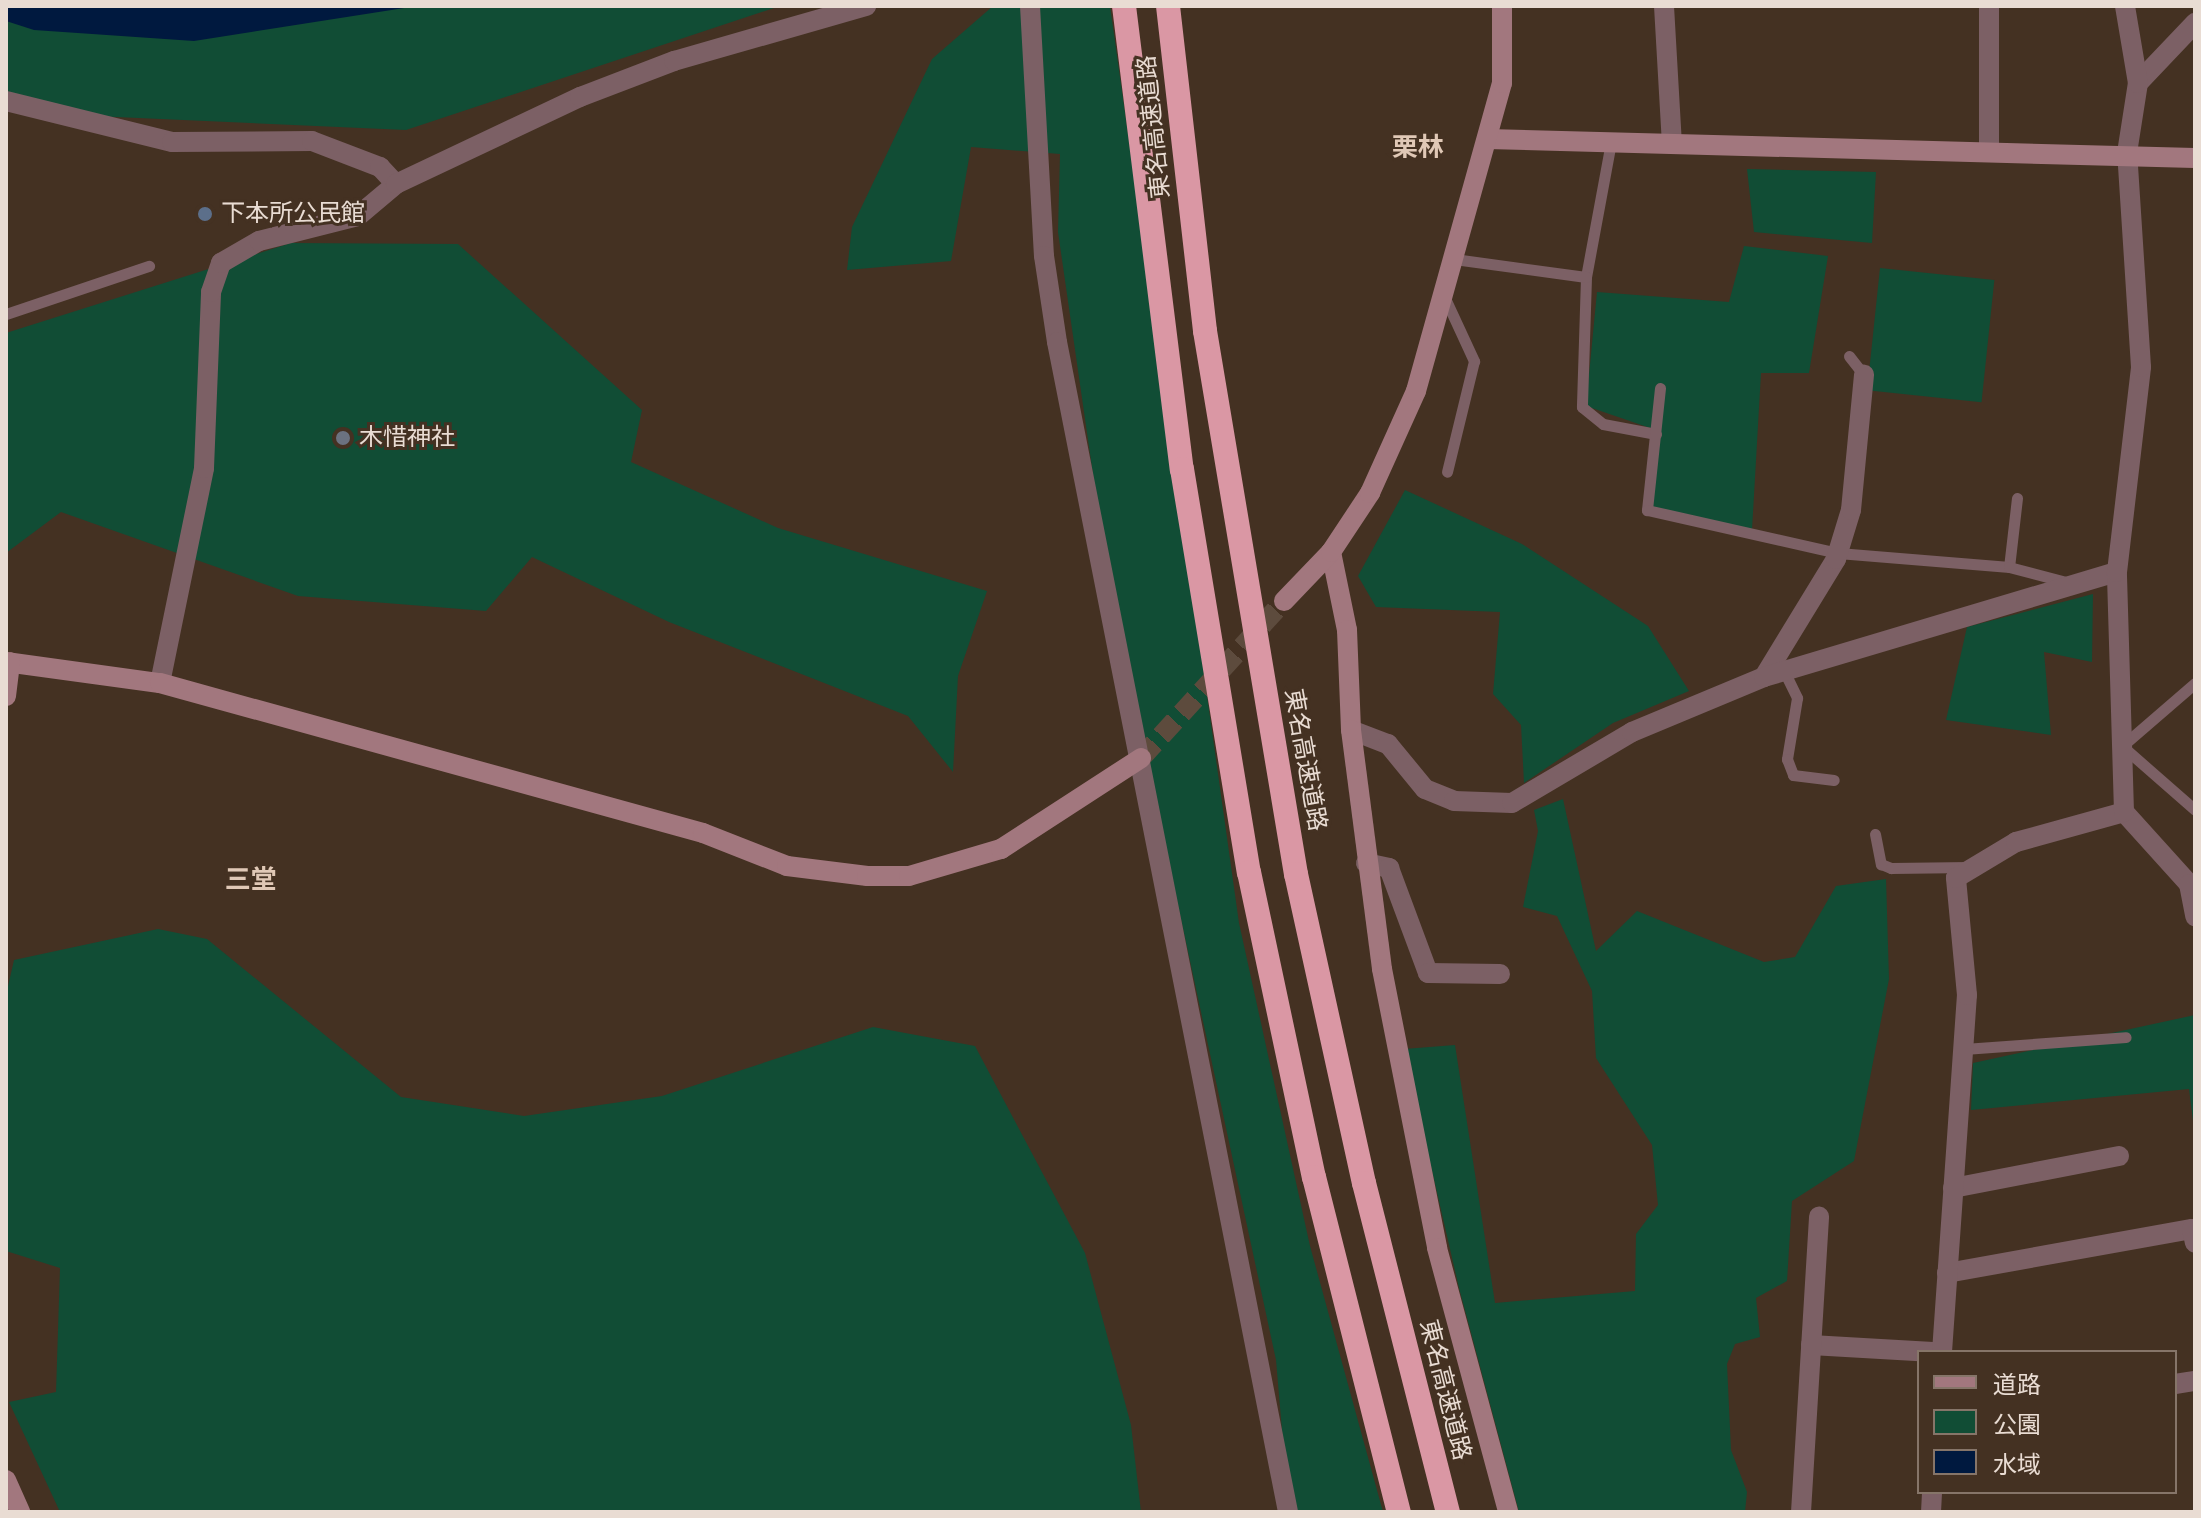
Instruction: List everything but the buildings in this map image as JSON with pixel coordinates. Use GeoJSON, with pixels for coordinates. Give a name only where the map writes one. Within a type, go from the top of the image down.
{"type":"FeatureCollection","features":[{"type":"Feature","properties":{"kind":"highway","name":"東名高速道路"},"geometry":{"type":"LineString","coordinates":[[1124,6],[1182,469],[1249,872],[1314,1177],[1399,1512]]}},
{"type":"Feature","properties":{"kind":"highway","name":"東名高速道路"},"geometry":{"type":"LineString","coordinates":[[1168,6],[1205,331],[1294,859],[1364,1183],[1448,1512]]}},
{"type":"Feature","properties":{"kind":"street"},"geometry":{"type":"LineString","coordinates":[[160,683],[204,468],[211,292],[221,263],[259,241],[358,216],[396,184],[674,61],[866,6]]}},
{"type":"Feature","properties":{"kind":"street"},"geometry":{"type":"LineString","coordinates":[[1030,6],[1044,256],[1098,567],[1141,758],[1288,1512]]}},
{"type":"Feature","properties":{"kind":"street"},"geometry":{"type":"LineString","coordinates":[[1284,601],[1331,552],[1396,442],[1444,296],[1502,83],[1502,6]]}},
{"type":"Feature","properties":{"kind":"street"},"geometry":{"type":"LineString","coordinates":[[1664,6],[1672,144]]}},
{"type":"Feature","properties":{"kind":"street"},"geometry":{"type":"LineString","coordinates":[[1989,6],[1989,152]]}},
{"type":"Feature","properties":{"kind":"street"},"geometry":{"type":"LineString","coordinates":[[2125,6],[2138,83],[2127,153],[2141,367],[2117,572],[2124,812],[2189,884],[2195,916]]}},
{"type":"Feature","properties":{"kind":"street"},"geometry":{"type":"LineString","coordinates":[[2138,83],[2195,23]]}},
{"type":"Feature","properties":{"kind":"street"},"geometry":{"type":"LineString","coordinates":[[6,101],[172,142],[312,141],[380,167],[396,184]]}},
{"type":"Feature","properties":{"kind":"street"},"geometry":{"type":"LineString","coordinates":[[1487,139],[2127,153],[2195,158]]}},
{"type":"Feature","properties":{"kind":"street"},"geometry":{"type":"LineString","coordinates":[[1764,677],[1838,553],[1851,510],[1864,375]]}},
{"type":"Feature","properties":{"kind":"street"},"geometry":{"type":"LineString","coordinates":[[1331,552],[1347,630],[1351,730],[1366,863],[1437,1248],[1508,1512]]}},
{"type":"Feature","properties":{"kind":"street"},"geometry":{"type":"LineString","coordinates":[[1351,730],[1388,744],[1425,789],[1454,801],[1512,803],[1632,732],[1764,677],[2117,572]]}},
{"type":"Feature","properties":{"kind":"street"},"geometry":{"type":"LineString","coordinates":[[6,696],[8,662],[160,683],[703,833],[787,866],[867,876],[909,876],[1001,849],[1141,758]]}},
{"type":"Feature","properties":{"kind":"street"},"geometry":{"type":"LineString","coordinates":[[1942,1350],[1967,995],[1956,878],[2016,842],[2124,812]]}},
{"type":"Feature","properties":{"kind":"street"},"geometry":{"type":"LineString","coordinates":[[1366,863],[1389,868],[1428,973],[1500,974]]}},
{"type":"Feature","properties":{"kind":"street"},"geometry":{"type":"LineString","coordinates":[[1953,1188],[2119,1156]]}},
{"type":"Feature","properties":{"kind":"street"},"geometry":{"type":"LineString","coordinates":[[1801,1512],[1819,1217]]}},
{"type":"Feature","properties":{"kind":"street"},"geometry":{"type":"LineString","coordinates":[[1947,1273],[2192,1229],[2195,1243]]}},
{"type":"Feature","properties":{"kind":"street"},"geometry":{"type":"LineString","coordinates":[[1811,1345],[1917,1351]]}},
{"type":"Feature","properties":{"kind":"street"},"geometry":{"type":"LineString","coordinates":[[6,1480],[20,1512]]}},
{"type":"Feature","properties":{"kind":"lane"},"geometry":{"type":"LineString","coordinates":[[1611,142],[1586,277],[1582,407],[1603,424],[1656,434]]}},
{"type":"Feature","properties":{"kind":"lane"},"geometry":{"type":"LineString","coordinates":[[1454,259],[1586,277]]}},
{"type":"Feature","properties":{"kind":"lane"},"geometry":{"type":"LineString","coordinates":[[6,314],[149,266]]}},
{"type":"Feature","properties":{"kind":"lane"},"geometry":{"type":"LineString","coordinates":[[1444,296],[1474,361],[1447,472]]}},
{"type":"Feature","properties":{"kind":"lane"},"geometry":{"type":"LineString","coordinates":[[1849,356],[1864,375]]}},
{"type":"Feature","properties":{"kind":"lane"},"geometry":{"type":"LineString","coordinates":[[1660,388],[1647,510],[1838,553],[2009,567],[2076,585]]}},
{"type":"Feature","properties":{"kind":"lane"},"geometry":{"type":"LineString","coordinates":[[2009,567],[2017,498]]}},
{"type":"Feature","properties":{"kind":"lane"},"geometry":{"type":"LineString","coordinates":[[1784,671],[1797,698],[1787,759],[1793,775],[1834,780]]}},
{"type":"Feature","properties":{"kind":"lane"},"geometry":{"type":"LineString","coordinates":[[2195,683],[2122,746],[2195,810]]}},
{"type":"Feature","properties":{"kind":"lane"},"geometry":{"type":"LineString","coordinates":[[1875,834],[1881,864],[1891,868],[1974,867]]}},
{"type":"Feature","properties":{"kind":"lane"},"geometry":{"type":"LineString","coordinates":[[1964,1049],[2126,1037]]}},
{"type":"Feature","properties":{"kind":"green space"},"geometry":{"type":"Polygon","coordinates":[[[6,6],[780,6],[406,130],[49,114],[6,97],[6,6]]]}},
{"type":"Feature","properties":{"kind":"green space"},"geometry":{"type":"Polygon","coordinates":[[[993,6],[1110,6],[1239,923],[1310,1246],[1383,1512],[1289,1512],[1276,1360],[1109,585],[1058,232],[1060,154],[971,147],[951,261],[847,270],[852,227],[932,59],[993,6]]]}},
{"type":"Feature","properties":{"kind":"green space"},"geometry":{"type":"Polygon","coordinates":[[[1747,169],[1876,172],[1872,243],[1754,232],[1747,169]]]}},
{"type":"Feature","properties":{"kind":"green space"},"geometry":{"type":"Polygon","coordinates":[[[291,243],[458,244],[642,410],[631,462],[778,528],[987,591],[958,676],[953,772],[908,716],[669,622],[532,557],[486,611],[298,596],[61,512],[6,553],[6,333],[291,243]]]}},
{"type":"Feature","properties":{"kind":"green space"},"geometry":{"type":"Polygon","coordinates":[[[1744,246],[1828,256],[1809,373],[1761,373],[1752,530],[1651,511],[1659,431],[1586,406],[1597,292],[1729,302],[1744,246]]]}},
{"type":"Feature","properties":{"kind":"green space"},"geometry":{"type":"Polygon","coordinates":[[[1880,268],[1994,280],[1982,402],[1867,390],[1880,268]]]}},
{"type":"Feature","properties":{"kind":"green space"},"geometry":{"type":"Polygon","coordinates":[[[1405,490],[1522,544],[1648,626],[1689,691],[1613,723],[1524,783],[1521,725],[1493,694],[1500,612],[1376,607],[1358,576],[1405,490]]]}},
{"type":"Feature","properties":{"kind":"green space"},"geometry":{"type":"Polygon","coordinates":[[[2093,594],[2092,662],[2044,652],[2051,735],[1946,720],[1967,627],[2093,594]]]}},
{"type":"Feature","properties":{"kind":"green space"},"geometry":{"type":"Polygon","coordinates":[[[1563,799],[1596,951],[1637,911],[1764,962],[1795,957],[1836,886],[1886,879],[1889,979],[1854,1161],[1792,1201],[1787,1281],[1756,1298],[1760,1337],[1735,1344],[1727,1364],[1731,1450],[1747,1492],[1745,1512],[1519,1512],[1459,1288],[1404,1049],[1455,1045],[1495,1303],[1635,1291],[1636,1234],[1658,1205],[1652,1145],[1596,1058],[1592,991],[1557,916],[1523,907],[1538,831],[1534,810],[1563,799]]]}},
{"type":"Feature","properties":{"kind":"green space"},"geometry":{"type":"Polygon","coordinates":[[[158,929],[207,939],[401,1097],[524,1116],[662,1096],[873,1027],[975,1046],[1085,1253],[1131,1425],[1141,1512],[60,1512],[9,1402],[56,1392],[60,1268],[6,1251],[6,995],[14,960],[158,929]]]}},
{"type":"Feature","properties":{"kind":"green space"},"geometry":{"type":"Polygon","coordinates":[[[2195,1015],[2195,1137],[2189,1089],[1971,1110],[1973,1063],[2195,1015]]]}},
{"type":"Feature","properties":{"kind":"water"},"geometry":{"type":"Polygon","coordinates":[[[6,6],[417,6],[194,41],[34,30],[6,21],[6,6]]]}},
{"type":"Feature","properties":{"kind":"tunnel"},"geometry":{"type":"LineString","coordinates":[[1141,758],[1284,601]]}},
{"type":"Feature","properties":{"kind":"place","name":"下本所公民館"},"geometry":{"type":"Point","coordinates":[205,214]}},
{"type":"Feature","properties":{"kind":"place","name":"木惜神社"},"geometry":{"type":"Point","coordinates":[343,438]}},
{"type":"Feature","properties":{"kind":"district","name":"栗林"},"geometry":{"type":"Point","coordinates":[1418,149]}},
{"type":"Feature","properties":{"kind":"district","name":"三堂"},"geometry":{"type":"Point","coordinates":[251,881]}}]}
